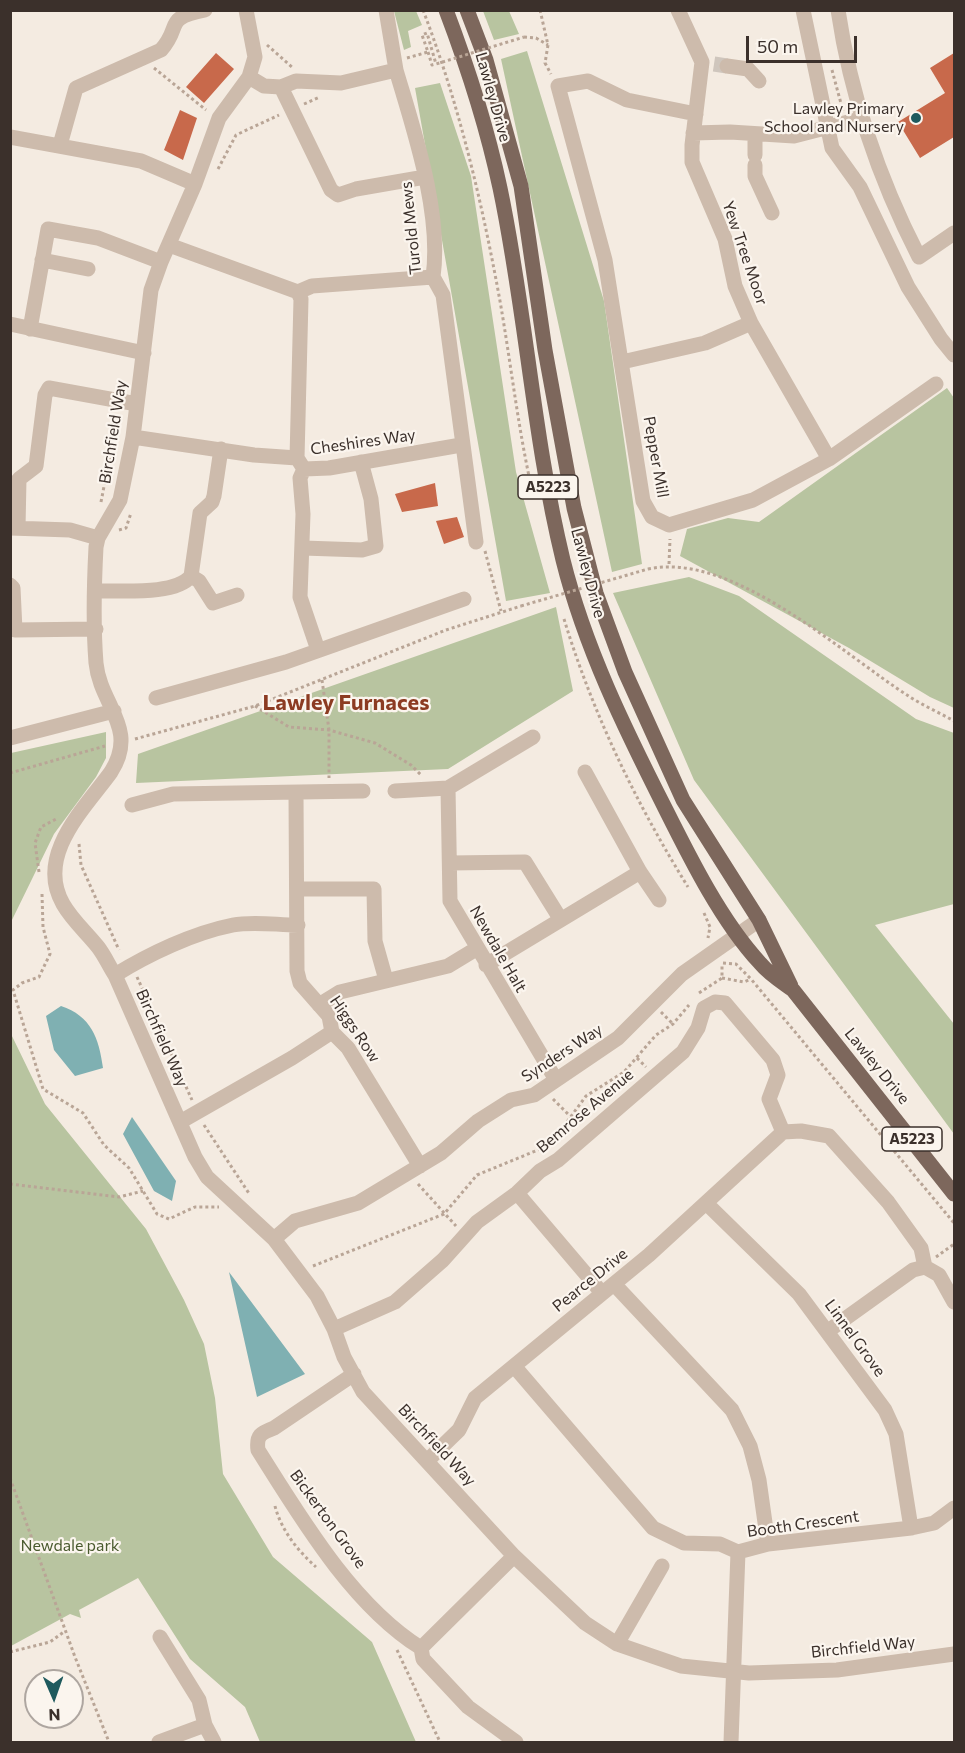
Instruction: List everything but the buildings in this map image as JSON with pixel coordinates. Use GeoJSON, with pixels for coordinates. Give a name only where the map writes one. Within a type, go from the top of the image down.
{"type":"FeatureCollection","features":[{"type":"Feature","properties":{"kind":"main road","name":"Lawley Drive"},"geometry":{"type":"LineString","coordinates":[[446,10],[465,62],[500,188],[545,472],[564,561],[587,638],[625,728],[674,826],[738,935],[761,965],[793,990]]}},
{"type":"Feature","properties":{"kind":"main road","name":"Lawley Drive"},"geometry":{"type":"LineString","coordinates":[[468,10],[502,110],[521,186],[544,350],[574,508],[596,593],[626,672],[682,800],[759,920],[793,990],[954,1194]]}},
{"type":"Feature","properties":{"kind":"street"},"geometry":{"type":"LineString","coordinates":[[60,145],[76,88],[161,50],[169,41],[174,22],[179,17],[205,10]]}},
{"type":"Feature","properties":{"kind":"street","name":"Birchfield Way"},"geometry":{"type":"LineString","coordinates":[[246,10],[255,57],[249,77],[219,118],[195,184],[161,262],[152,290],[133,436],[120,500],[98,538],[95,591],[96,664],[101,686],[121,729],[116,743],[117,763],[65,833],[57,857],[56,880],[62,903],[100,949],[115,975],[207,1177],[274,1239],[317,1296],[334,1329],[344,1357],[363,1392],[514,1556],[585,1623],[617,1644],[681,1666],[734,1672],[837,1670],[954,1654]]}},
{"type":"Feature","properties":{"kind":"street","name":"Turold Mews"},"geometry":{"type":"LineString","coordinates":[[386,10],[396,70],[425,177],[435,258],[433,277],[443,295],[458,390],[462,449],[476,542]]}},
{"type":"Feature","properties":{"kind":"street"},"geometry":{"type":"LineString","coordinates":[[803,10],[832,148],[860,187],[908,287],[941,339],[954,355]]}},
{"type":"Feature","properties":{"kind":"street"},"geometry":{"type":"LineString","coordinates":[[838,10],[860,119],[890,201],[919,257],[954,233]]}},
{"type":"Feature","properties":{"kind":"street"},"geometry":{"type":"LineString","coordinates":[[678,11],[714,64],[748,69],[759,81]]}},
{"type":"Feature","properties":{"kind":"street","name":"Yew Tree Moor"},"geometry":{"type":"LineString","coordinates":[[714,64],[696,114],[692,162],[724,239],[735,286],[751,323],[829,459]]}},
{"type":"Feature","properties":{"kind":"street"},"geometry":{"type":"LineString","coordinates":[[249,77],[264,86],[282,87],[296,81],[321,84],[341,83],[396,70]]}},
{"type":"Feature","properties":{"kind":"street"},"geometry":{"type":"LineString","coordinates":[[558,86],[588,81],[627,100],[696,114]]}},
{"type":"Feature","properties":{"kind":"street","name":"Pepper Mill"},"geometry":{"type":"LineString","coordinates":[[558,86],[605,260],[643,501],[652,517],[669,525]]}},
{"type":"Feature","properties":{"kind":"street"},"geometry":{"type":"LineString","coordinates":[[282,87],[331,190],[338,195],[356,189],[425,177]]}},
{"type":"Feature","properties":{"kind":"street"},"geometry":{"type":"LineString","coordinates":[[693,133],[794,136],[860,119]]}},
{"type":"Feature","properties":{"kind":"street"},"geometry":{"type":"LineString","coordinates":[[755,134],[755,176],[772,213]]}},
{"type":"Feature","properties":{"kind":"street"},"geometry":{"type":"LineString","coordinates":[[10,137],[141,161],[195,184]]}},
{"type":"Feature","properties":{"kind":"street"},"geometry":{"type":"LineString","coordinates":[[872,212],[890,201]]}},
{"type":"Feature","properties":{"kind":"street"},"geometry":{"type":"LineString","coordinates":[[30,329],[48,229],[98,238],[161,262]]}},
{"type":"Feature","properties":{"kind":"street"},"geometry":{"type":"LineString","coordinates":[[169,244],[298,292],[312,286],[433,277]]}},
{"type":"Feature","properties":{"kind":"street"},"geometry":{"type":"LineString","coordinates":[[42,260],[88,269]]}},
{"type":"Feature","properties":{"kind":"street"},"geometry":{"type":"LineString","coordinates":[[298,292],[301,300],[300,478],[303,549],[300,597],[318,650]]}},
{"type":"Feature","properties":{"kind":"street"},"geometry":{"type":"LineString","coordinates":[[622,362],[705,343],[751,323]]}},
{"type":"Feature","properties":{"kind":"street"},"geometry":{"type":"LineString","coordinates":[[10,324],[144,353]]}},
{"type":"Feature","properties":{"kind":"street"},"geometry":{"type":"LineString","coordinates":[[669,525],[753,500],[829,459],[936,384]]}},
{"type":"Feature","properties":{"kind":"street"},"geometry":{"type":"LineString","coordinates":[[98,538],[70,530],[14,528],[19,479],[36,466],[45,395],[49,388],[137,404]]}},
{"type":"Feature","properties":{"kind":"street","name":"Cheshires Way"},"geometry":{"type":"LineString","coordinates":[[133,436],[329,468],[462,449]]}},
{"type":"Feature","properties":{"kind":"street"},"geometry":{"type":"LineString","coordinates":[[95,591],[165,588],[185,583],[191,576],[200,513],[212,502],[214,496],[221,449]]}},
{"type":"Feature","properties":{"kind":"street"},"geometry":{"type":"LineString","coordinates":[[303,549],[362,550],[376,546],[371,499],[361,462]]}},
{"type":"Feature","properties":{"kind":"street"},"geometry":{"type":"LineString","coordinates":[[191,576],[199,581],[213,603],[237,595]]}},
{"type":"Feature","properties":{"kind":"street"},"geometry":{"type":"LineString","coordinates":[[10,585],[13,588],[15,630],[96,629]]}},
{"type":"Feature","properties":{"kind":"street"},"geometry":{"type":"LineString","coordinates":[[156,698],[286,662],[464,599]]}},
{"type":"Feature","properties":{"kind":"street"},"geometry":{"type":"LineString","coordinates":[[10,738],[114,711]]}},
{"type":"Feature","properties":{"kind":"street"},"geometry":{"type":"LineString","coordinates":[[395,791],[437,788],[473,775],[533,737]]}},
{"type":"Feature","properties":{"kind":"street"},"geometry":{"type":"LineString","coordinates":[[585,772],[640,872],[659,900]]}},
{"type":"Feature","properties":{"kind":"street","name":"Newdale Halt"},"geometry":{"type":"LineString","coordinates":[[437,788],[450,862],[450,901],[550,1084]]}},
{"type":"Feature","properties":{"kind":"street"},"geometry":{"type":"LineString","coordinates":[[132,805],[173,794],[296,794],[363,791]]}},
{"type":"Feature","properties":{"kind":"street","name":"Higgs Row"},"geometry":{"type":"LineString","coordinates":[[296,794],[297,971],[300,983],[328,1016],[332,1032],[348,1048],[415,1169]]}},
{"type":"Feature","properties":{"kind":"street"},"geometry":{"type":"LineString","coordinates":[[450,862],[525,862],[561,920]]}},
{"type":"Feature","properties":{"kind":"street"},"geometry":{"type":"LineString","coordinates":[[486,965],[640,872]]}},
{"type":"Feature","properties":{"kind":"street"},"geometry":{"type":"LineString","coordinates":[[298,889],[374,889],[375,941],[386,980]]}},
{"type":"Feature","properties":{"kind":"street","name":"Synders Way"},"geometry":{"type":"LineString","coordinates":[[274,1239],[295,1221],[358,1203],[441,1154],[478,1120],[511,1100],[534,1095],[618,1038],[682,974],[759,920]]}},
{"type":"Feature","properties":{"kind":"street"},"geometry":{"type":"LineString","coordinates":[[115,975],[131,965],[207,932],[235,925],[298,925]]}},
{"type":"Feature","properties":{"kind":"street"},"geometry":{"type":"LineString","coordinates":[[319,1005],[340,992],[448,966],[476,949]]}},
{"type":"Feature","properties":{"kind":"street","name":"Bemrose Avenue"},"geometry":{"type":"LineString","coordinates":[[334,1329],[395,1302],[443,1260],[477,1222],[517,1193],[540,1171],[558,1160],[683,1052],[698,1028],[705,1008],[715,1002],[725,1003],[772,1060],[778,1076],[769,1099],[783,1132]]}},
{"type":"Feature","properties":{"kind":"street"},"geometry":{"type":"LineString","coordinates":[[180,1122],[198,1113],[223,1095],[292,1058],[332,1032]]}},
{"type":"Feature","properties":{"kind":"street"},"geometry":{"type":"LineString","coordinates":[[783,1132],[801,1131],[829,1136],[888,1202],[921,1248],[925,1268]]}},
{"type":"Feature","properties":{"kind":"street","name":"Pearce Drive"},"geometry":{"type":"LineString","coordinates":[[427,1461],[459,1430],[475,1398],[706,1204],[783,1132]]}},
{"type":"Feature","properties":{"kind":"street"},"geometry":{"type":"LineString","coordinates":[[517,1193],[608,1288],[732,1410],[750,1446],[759,1480],[768,1544]]}},
{"type":"Feature","properties":{"kind":"street","name":"Linnel Grove"},"geometry":{"type":"LineString","coordinates":[[706,1204],[800,1294],[885,1410],[896,1434],[911,1528]]}},
{"type":"Feature","properties":{"kind":"street"},"geometry":{"type":"LineString","coordinates":[[828,1331],[913,1270],[925,1268],[939,1275],[954,1302]]}},
{"type":"Feature","properties":{"kind":"street","name":"Booth Crescent"},"geometry":{"type":"LineString","coordinates":[[514,1366],[653,1528],[684,1543],[720,1544],[738,1552],[768,1544],[911,1528],[934,1523],[954,1508]]}},
{"type":"Feature","properties":{"kind":"street","name":"Bickerton Grove"},"geometry":{"type":"LineString","coordinates":[[354,1374],[274,1428],[261,1433],[257,1440],[258,1450],[342,1574],[391,1625],[421,1648],[423,1659],[468,1707],[516,1743]]}},
{"type":"Feature","properties":{"kind":"street"},"geometry":{"type":"LineString","coordinates":[[731,1743],[738,1552]]}},
{"type":"Feature","properties":{"kind":"street"},"geometry":{"type":"LineString","coordinates":[[421,1648],[514,1556]]}},
{"type":"Feature","properties":{"kind":"street"},"geometry":{"type":"LineString","coordinates":[[617,1644],[662,1566]]}},
{"type":"Feature","properties":{"kind":"street"},"geometry":{"type":"LineString","coordinates":[[160,1637],[199,1700],[205,1725],[214,1743]]}},
{"type":"Feature","properties":{"kind":"street"},"geometry":{"type":"LineString","coordinates":[[159,1743],[205,1725]]}},
{"type":"Feature","properties":{"kind":"path"},"geometry":{"type":"LineString","coordinates":[[540,10],[548,45],[545,63],[558,86]]}},
{"type":"Feature","properties":{"kind":"path"},"geometry":{"type":"LineString","coordinates":[[436,64],[427,33],[422,35],[432,65],[436,64],[524,37],[536,38],[548,45]]}},
{"type":"Feature","properties":{"kind":"path"},"geometry":{"type":"LineString","coordinates":[[263,42],[296,71],[296,81]]}},
{"type":"Feature","properties":{"kind":"path"},"geometry":{"type":"LineString","coordinates":[[407,58],[428,52]]}},
{"type":"Feature","properties":{"kind":"path"},"geometry":{"type":"LineString","coordinates":[[146,57],[154,68],[206,110]]}},
{"type":"Feature","properties":{"kind":"path"},"geometry":{"type":"LineString","coordinates":[[218,170],[236,135],[320,97],[321,84]]}},
{"type":"Feature","properties":{"kind":"path"},"geometry":{"type":"LineString","coordinates":[[669,525],[669,564]]}},
{"type":"Feature","properties":{"kind":"path"},"geometry":{"type":"LineString","coordinates":[[10,773],[255,706],[446,630],[648,568],[669,564],[704,571],[743,587],[795,617],[911,698],[954,721]]}},
{"type":"Feature","properties":{"kind":"path"},"geometry":{"type":"LineString","coordinates":[[322,681],[329,730],[328,792]]}},
{"type":"Feature","properties":{"kind":"path"},"geometry":{"type":"LineString","coordinates":[[255,706],[289,727],[329,730],[375,743],[411,765],[437,788]]}},
{"type":"Feature","properties":{"kind":"path"},"geometry":{"type":"LineString","coordinates":[[108,753],[116,743]]}},
{"type":"Feature","properties":{"kind":"path"},"geometry":{"type":"LineString","coordinates":[[40,877],[35,843],[41,827],[66,814]]}},
{"type":"Feature","properties":{"kind":"path"},"geometry":{"type":"LineString","coordinates":[[81,837],[78,845],[81,865],[122,955],[131,965],[198,1113],[256,1204]]}},
{"type":"Feature","properties":{"kind":"path"},"geometry":{"type":"LineString","coordinates":[[42,888],[43,927],[50,954],[39,977],[13,990],[43,1089],[83,1113],[104,1145],[129,1168],[157,1214],[169,1219],[195,1208],[216,1208],[229,1199]]}},
{"type":"Feature","properties":{"kind":"path"},"geometry":{"type":"LineString","coordinates":[[722,963],[722,978]]}},
{"type":"Feature","properties":{"kind":"path"},"geometry":{"type":"LineString","coordinates":[[299,1275],[309,1268],[444,1214],[477,1175],[549,1145],[572,1118],[586,1096],[624,1072],[656,1035],[673,1024],[703,989],[722,978],[744,982],[751,979],[954,1223]]}},
{"type":"Feature","properties":{"kind":"path"},"geometry":{"type":"LineString","coordinates":[[550,1084],[572,1118],[587,1135]]}},
{"type":"Feature","properties":{"kind":"path"},"geometry":{"type":"LineString","coordinates":[[415,1169],[444,1214],[465,1235]]}},
{"type":"Feature","properties":{"kind":"path"},"geometry":{"type":"LineString","coordinates":[[10,1184],[119,1197],[143,1191]]}},
{"type":"Feature","properties":{"kind":"path"},"geometry":{"type":"LineString","coordinates":[[10,1478],[109,1743]]}},
{"type":"Feature","properties":{"kind":"path"},"geometry":{"type":"LineString","coordinates":[[10,1652],[50,1642],[65,1630]]}},
{"type":"Feature","properties":{"kind":"green space"},"geometry":{"type":"Polygon","coordinates":[[[394,11],[416,11],[422,25],[408,31],[411,47],[404,50],[394,11]]]}},
{"type":"Feature","properties":{"kind":"green space"},"geometry":{"type":"Polygon","coordinates":[[[483,11],[509,11],[519,34],[494,40],[483,11]]]}},
{"type":"Feature","properties":{"kind":"green space"},"geometry":{"type":"Polygon","coordinates":[[[527,51],[604,301],[642,564],[612,572],[501,59],[527,51]]]}},
{"type":"Feature","properties":{"kind":"green space"},"geometry":{"type":"Polygon","coordinates":[[[440,83],[471,176],[516,472],[550,593],[506,601],[415,88],[440,83]]]}},
{"type":"Feature","properties":{"kind":"green space"},"geometry":{"type":"Polygon","coordinates":[[[947,388],[954,398],[954,708],[930,697],[849,648],[680,556],[687,529],[728,518],[759,522],[947,388]]]}},
{"type":"Feature","properties":{"kind":"green space"},"geometry":{"type":"Polygon","coordinates":[[[689,577],[739,596],[916,719],[954,733],[954,904],[875,925],[954,1024],[954,1134],[694,780],[613,593],[689,577]]]}},
{"type":"Feature","properties":{"kind":"green space"},"geometry":{"type":"Polygon","coordinates":[[[556,607],[573,691],[448,769],[136,783],[138,754],[556,607]]]}},
{"type":"Feature","properties":{"kind":"green space"},"geometry":{"type":"Polygon","coordinates":[[[106,732],[106,758],[96,777],[54,834],[11,922],[11,753],[106,732]]]}},
{"type":"Feature","properties":{"kind":"green space","name":"Newdale park"},"geometry":{"type":"Polygon","coordinates":[[[11,1034],[45,1104],[146,1229],[184,1300],[204,1344],[215,1398],[223,1474],[273,1557],[372,1642],[416,1742],[260,1742],[245,1707],[190,1659],[138,1578],[79,1610],[81,1618],[70,1614],[11,1646],[11,1034]]]}},
{"type":"Feature","properties":{"kind":"water"},"geometry":{"type":"Polygon","coordinates":[[[61,1006],[80,1016],[92,1030],[99,1047],[103,1068],[75,1076],[54,1050],[46,1016],[61,1006]]]}},
{"type":"Feature","properties":{"kind":"water"},"geometry":{"type":"Polygon","coordinates":[[[132,1117],[176,1181],[172,1201],[154,1191],[123,1134],[132,1117]]]}},
{"type":"Feature","properties":{"kind":"water"},"geometry":{"type":"Polygon","coordinates":[[[229,1272],[305,1374],[257,1397],[229,1272]]]}},
{"type":"Feature","properties":{"kind":"tunnel"},"geometry":{"type":"LineString","coordinates":[[714,64],[727,66]]}},
{"type":"Feature","properties":{"kind":"place","name":"Lawley Primary School and Nursery"},"geometry":{"type":"Point","coordinates":[916,118]}},
{"type":"Feature","properties":{"kind":"district","name":"Lawley Furnaces"},"geometry":{"type":"Point","coordinates":[346,703]}}]}
